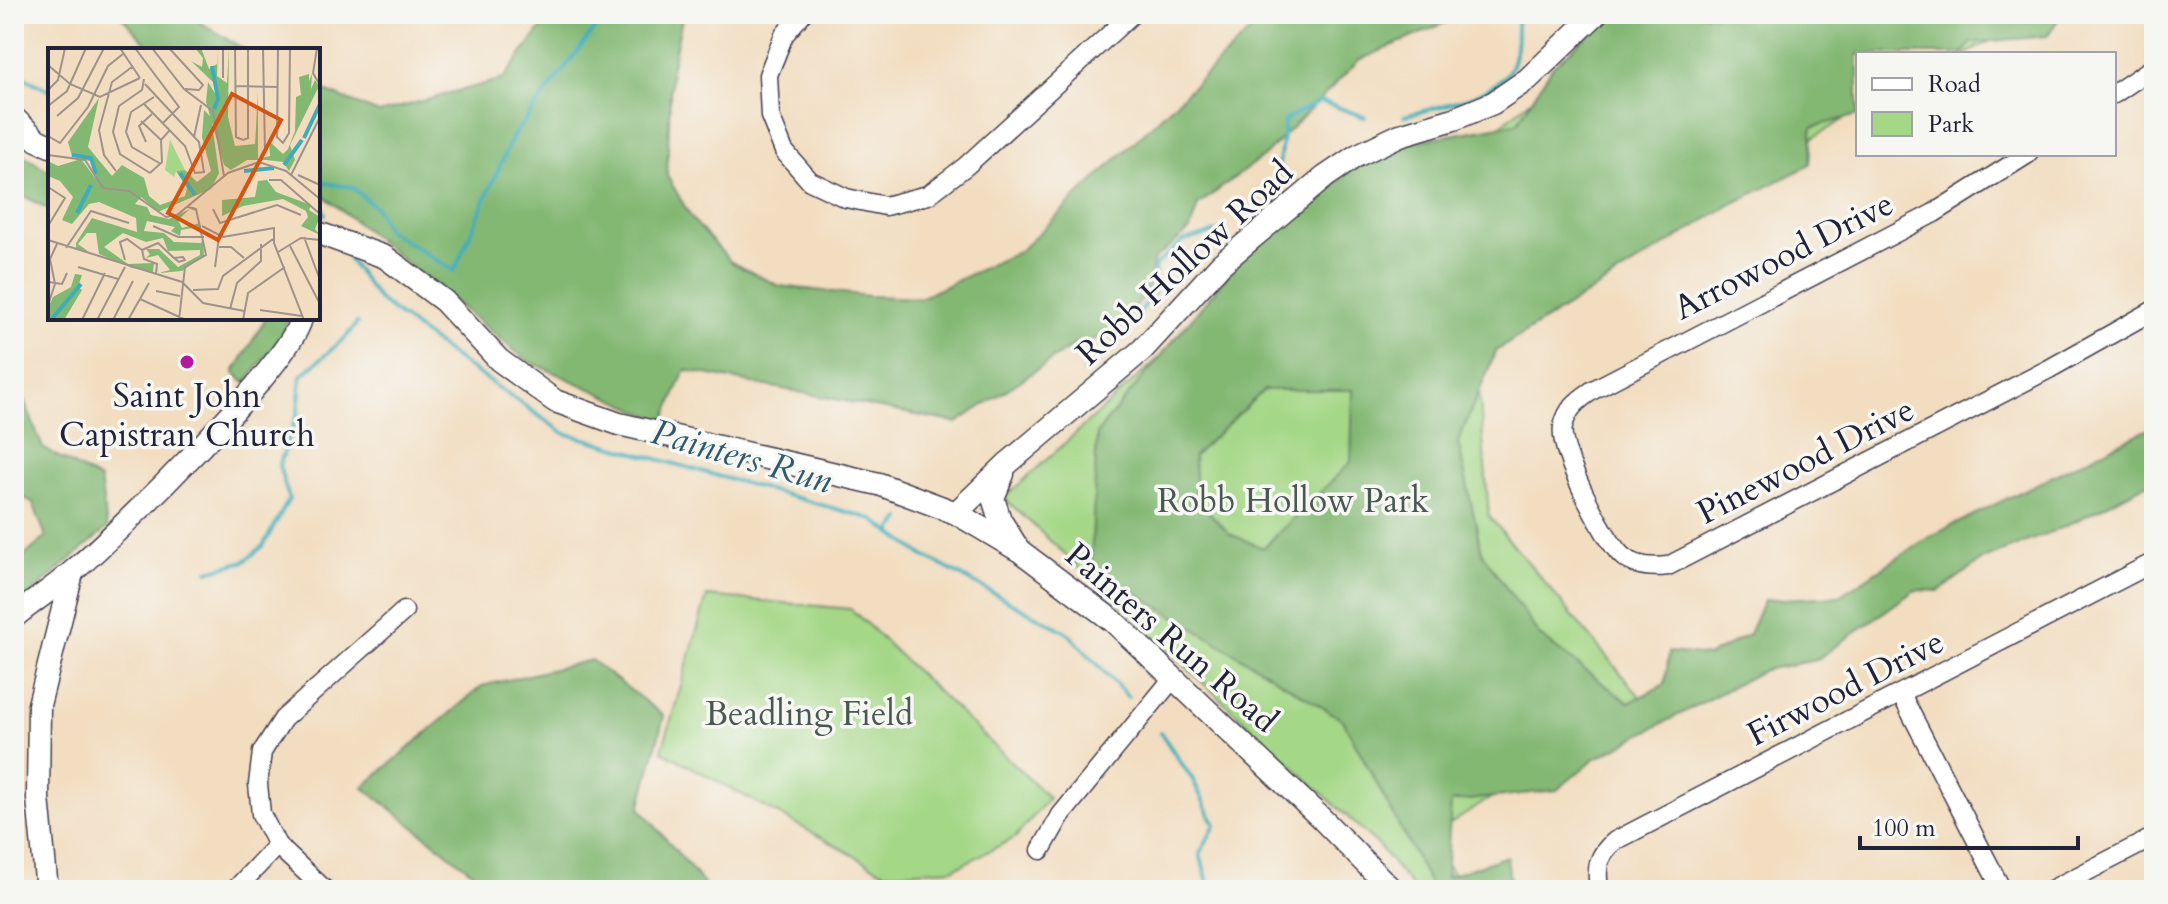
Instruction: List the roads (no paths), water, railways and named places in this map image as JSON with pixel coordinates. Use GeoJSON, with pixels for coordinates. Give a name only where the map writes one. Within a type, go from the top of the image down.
{"type":"FeatureCollection","features":[{"type":"Feature","properties":{"kind":"street"},"geometry":{"type":"LineString","coordinates":[[802,14],[784,35],[768,75],[770,116],[784,151],[810,181],[846,198],[885,206],[928,195],[966,166],[1132,14]]}},
{"type":"Feature","properties":{"kind":"street","name":"Robb Hollow Road"},"geometry":{"type":"LineString","coordinates":[[956,513],[1007,464],[1123,367],[1221,264],[1256,232],[1325,177],[1356,156],[1400,135],[1454,119],[1493,103],[1528,79],[1596,14]]}},
{"type":"Feature","properties":{"kind":"street"},"geometry":{"type":"LineString","coordinates":[[2116,93],[2154,67]]}},
{"type":"Feature","properties":{"kind":"street"},"geometry":{"type":"LineString","coordinates":[[14,118],[37,140],[48,145]]}},
{"type":"Feature","properties":{"kind":"street","name":"Arrowood Drive"},"geometry":{"type":"LineString","coordinates":[[1567,413],[1576,401],[1593,390],[1934,213],[2025,156]]}},
{"type":"Feature","properties":{"kind":"street","name":"Painters Run Road"},"geometry":{"type":"LineString","coordinates":[[320,234],[385,257],[444,301],[499,360],[555,401],[619,424],[879,484],[956,513],[1020,551],[1113,621],[1392,890]]}},
{"type":"Feature","properties":{"kind":"street","name":"Pinewood Drive"},"geometry":{"type":"LineString","coordinates":[[1567,413],[1562,430],[1567,459],[1611,543],[1623,557],[1638,565],[1653,568],[1668,566],[2049,369],[2154,310]]}},
{"type":"Feature","properties":{"kind":"street"},"geometry":{"type":"LineString","coordinates":[[14,617],[72,573],[206,440],[269,371],[299,329],[301,320]]}},
{"type":"Feature","properties":{"kind":"street"},"geometry":{"type":"LineString","coordinates":[[1007,464],[993,498],[1000,520],[1020,551]]}},
{"type":"Feature","properties":{"kind":"street","name":"Firwood Drive"},"geometry":{"type":"LineString","coordinates":[[1599,890],[1597,863],[1603,850],[1615,841],[2154,562]]}},
{"type":"Feature","properties":{"kind":"street"},"geometry":{"type":"LineString","coordinates":[[47,890],[38,798],[39,705],[72,573]]}},
{"type":"Feature","properties":{"kind":"street"},"geometry":{"type":"LineString","coordinates":[[325,890],[277,845],[261,814],[258,784],[262,752],[283,719],[404,611]]}},
{"type":"Feature","properties":{"kind":"street"},"geometry":{"type":"LineString","coordinates":[[1041,850],[1061,815],[1174,677]]}},
{"type":"Feature","properties":{"kind":"street"},"geometry":{"type":"LineString","coordinates":[[1901,694],[2002,890]]}},
{"type":"Feature","properties":{"kind":"street"},"geometry":{"type":"LineString","coordinates":[[2051,890],[2154,837]]}},
{"type":"Feature","properties":{"kind":"street"},"geometry":{"type":"LineString","coordinates":[[235,890],[277,845]]}},
{"type":"Feature","properties":{"kind":"waterway"},"geometry":{"type":"LineString","coordinates":[[320,182],[352,187],[377,209],[386,229],[454,271],[513,136],[606,14]]}},
{"type":"Feature","properties":{"kind":"waterway"},"geometry":{"type":"LineString","coordinates":[[1404,116],[1462,100],[1502,79],[1510,69],[1514,56],[1517,14]]}},
{"type":"Feature","properties":{"kind":"waterway","name":"Painters Run"},"geometry":{"type":"LineString","coordinates":[[14,72],[48,90]]}},
{"type":"Feature","properties":{"kind":"waterway"},"geometry":{"type":"LineString","coordinates":[[1274,200],[1285,120],[1320,101],[1365,117]]}},
{"type":"Feature","properties":{"kind":"waterway","name":"Painters Run"},"geometry":{"type":"LineString","coordinates":[[320,199],[325,214]]}},
{"type":"Feature","properties":{"kind":"waterway"},"geometry":{"type":"LineString","coordinates":[[1084,372],[1130,330],[1154,290],[1155,266],[1183,241],[1224,230]]}},
{"type":"Feature","properties":{"kind":"waterway","name":"Painters Run"},"geometry":{"type":"LineString","coordinates":[[348,258],[379,300],[454,357],[564,433],[872,519],[924,556],[1068,633],[1128,697]]}},
{"type":"Feature","properties":{"kind":"waterway"},"geometry":{"type":"LineString","coordinates":[[208,571],[245,561],[263,546],[289,499],[279,466],[298,412],[301,376],[347,336],[357,323]]}},
{"type":"Feature","properties":{"kind":"waterway"},"geometry":{"type":"LineString","coordinates":[[891,532],[901,519]]}},
{"type":"Feature","properties":{"kind":"waterway","name":"Painters Run"},"geometry":{"type":"LineString","coordinates":[[1160,732],[1193,780],[1215,825],[1200,854],[1210,890]]}},
{"type":"Feature","properties":{"kind":"place","name":"Saint John Capistran Church"},"geometry":{"type":"Point","coordinates":[187,362]}},
{"type":"Feature","properties":{"kind":"park label","name":"Robb Hollow Park"},"geometry":{"type":"Point","coordinates":[1293,500]}},
{"type":"Feature","properties":{"kind":"park label","name":"Beadling Field"},"geometry":{"type":"Point","coordinates":[809,713]}}]}
